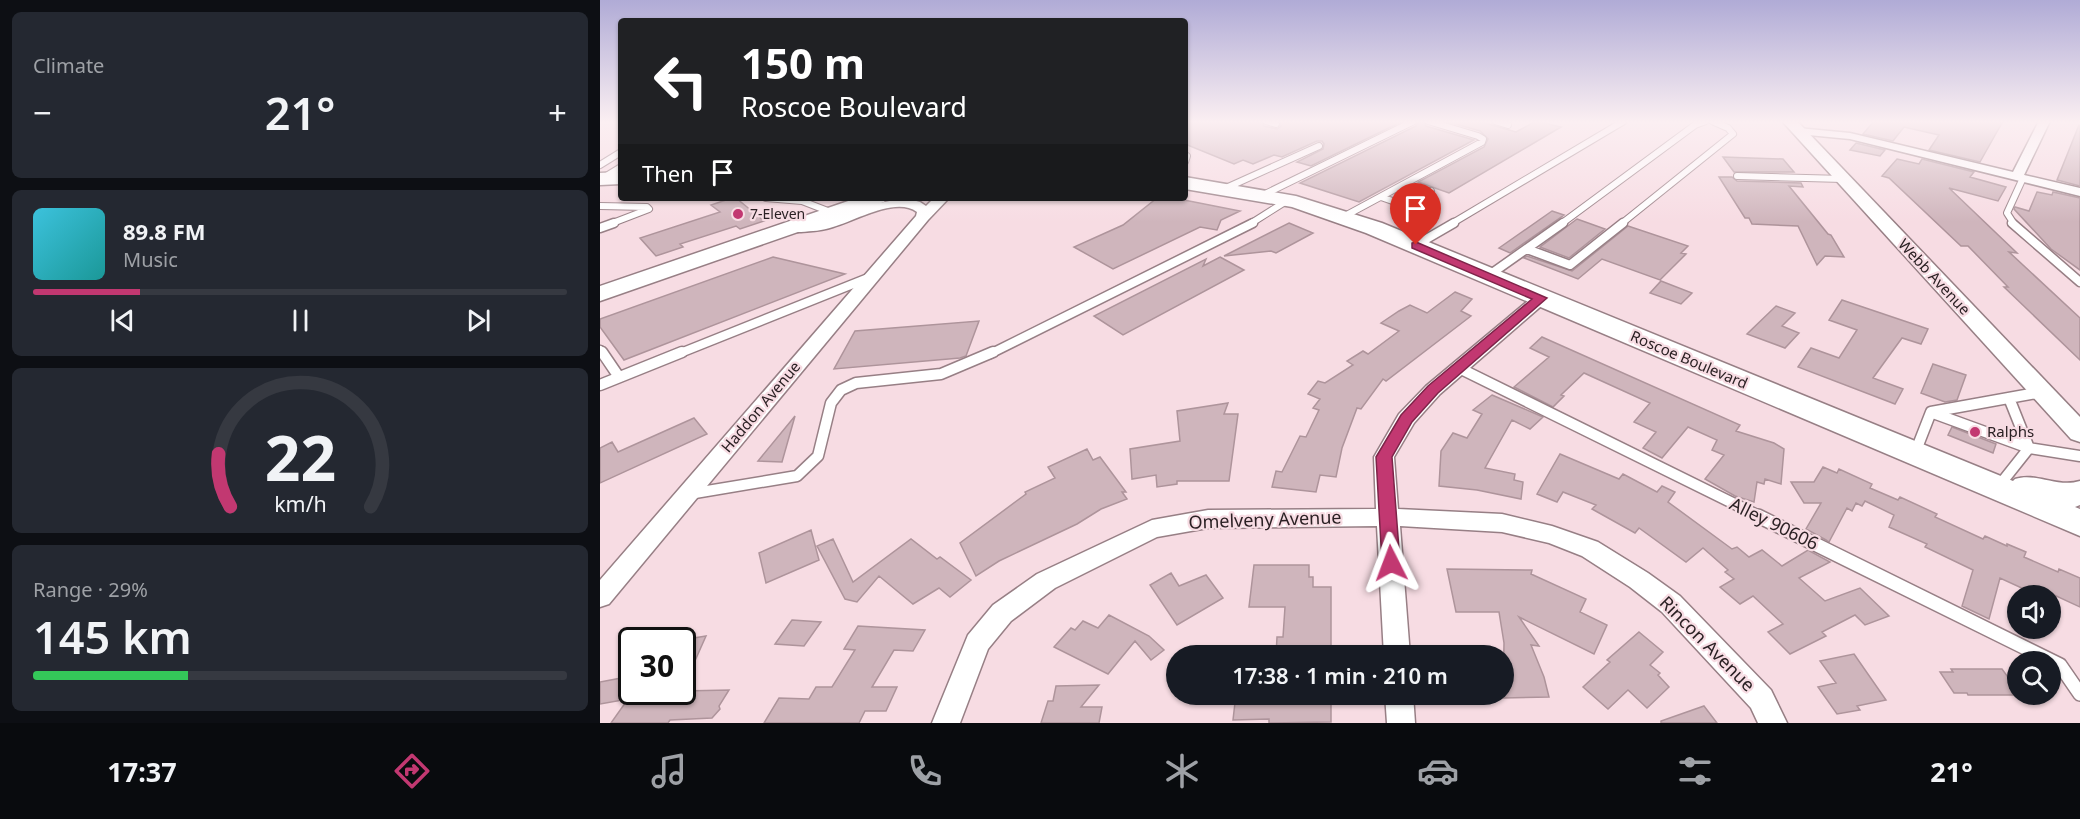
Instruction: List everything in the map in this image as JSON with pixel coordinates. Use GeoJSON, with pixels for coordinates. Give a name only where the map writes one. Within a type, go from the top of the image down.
{"type":"FeatureCollection","features":[{"type":"Feature","properties":{"kind":"main road","name":"Roscoe Boulevard"},"geometry":{"type":"LineString","coordinates":[[1188,183],[1292,201],[1343,217],[1416,245],[2080,523]]}},
{"type":"Feature","properties":{"kind":"main road"},"geometry":{"type":"LineString","coordinates":[[600,294],[868,201]]}},
{"type":"Feature","properties":{"kind":"main road"},"geometry":{"type":"LineString","coordinates":[[1955,471],[2057,494],[2080,493]]}},
{"type":"Feature","properties":{"kind":"street","name":"Webb Avenue"},"geometry":{"type":"LineString","coordinates":[[1823,155],[1842,179],[2080,433]]}},
{"type":"Feature","properties":{"kind":"street"},"geometry":{"type":"LineString","coordinates":[[1928,155],[2080,192]]}},
{"type":"Feature","properties":{"kind":"street"},"geometry":{"type":"LineString","coordinates":[[2020,177],[2030,155]]}},
{"type":"Feature","properties":{"kind":"street","name":"Haddon Avenue"},"geometry":{"type":"LineString","coordinates":[[600,597],[939,201]]}},
{"type":"Feature","properties":{"kind":"street"},"geometry":{"type":"LineString","coordinates":[[791,228],[827,225],[890,203],[908,203],[920,207],[924,212],[923,217]]}},
{"type":"Feature","properties":{"kind":"street"},"geometry":{"type":"LineString","coordinates":[[1396,645],[1384,457],[1406,419],[1457,367],[1540,298]]}},
{"type":"Feature","properties":{"kind":"street","name":"Omelveny Avenue"},"geometry":{"type":"LineString","coordinates":[[946,723],[977,643],[1002,613],[1046,581],[1152,529],[1208,519],[1388,517]]}},
{"type":"Feature","properties":{"kind":"street","name":"Rincon Avenue"},"geometry":{"type":"LineString","coordinates":[[1388,517],[1502,524],[1552,535],[1590,549],[1639,580],[1671,604],[1761,699],[1773,723]]}},
{"type":"Feature","properties":{"kind":"street"},"geometry":{"type":"LineString","coordinates":[[1400,705],[1401,723]]}},
{"type":"Feature","properties":{"kind":"lane"},"geometry":{"type":"LineString","coordinates":[[1226,188],[1300,155]]}},
{"type":"Feature","properties":{"kind":"lane"},"geometry":{"type":"LineString","coordinates":[[1263,195],[1345,155]]}},
{"type":"Feature","properties":{"kind":"lane"},"geometry":{"type":"LineString","coordinates":[[1343,217],[1459,155]]}},
{"type":"Feature","properties":{"kind":"lane"},"geometry":{"type":"LineString","coordinates":[[1416,245],[1567,155]]}},
{"type":"Feature","properties":{"kind":"lane"},"geometry":{"type":"LineString","coordinates":[[1488,276],[1655,155]]}},
{"type":"Feature","properties":{"kind":"lane"},"geometry":{"type":"LineString","coordinates":[[1527,249],[1570,265],[1707,155]]}},
{"type":"Feature","properties":{"kind":"lane"},"geometry":{"type":"LineString","coordinates":[[606,175],[618,157]]}},
{"type":"Feature","properties":{"kind":"lane"},"geometry":{"type":"LineString","coordinates":[[1737,176],[1842,179]]}},
{"type":"Feature","properties":{"kind":"lane"},"geometry":{"type":"LineString","coordinates":[[2020,177],[2007,213],[2010,221],[2080,282]]}},
{"type":"Feature","properties":{"kind":"lane"},"geometry":{"type":"LineString","coordinates":[[1381,197],[1404,206],[1431,191]]}},
{"type":"Feature","properties":{"kind":"lane"},"geometry":{"type":"LineString","coordinates":[[802,201],[833,213]]}},
{"type":"Feature","properties":{"kind":"lane"},"geometry":{"type":"LineString","coordinates":[[687,495],[797,476],[818,456],[831,403],[841,390],[856,383],[940,374],[973,362],[1292,201]]}},
{"type":"Feature","properties":{"kind":"lane"},"geometry":{"type":"LineString","coordinates":[[600,206],[650,209],[600,228]]}},
{"type":"Feature","properties":{"kind":"lane"},"geometry":{"type":"LineString","coordinates":[[600,385],[873,276]]}},
{"type":"Feature","properties":{"kind":"lane"},"geometry":{"type":"LineString","coordinates":[[600,350],[619,377]]}},
{"type":"Feature","properties":{"kind":"lane","name":"Alley 90606"},"geometry":{"type":"LineString","coordinates":[[1457,367],[2060,665],[2080,694]]}},
{"type":"Feature","properties":{"kind":"lane"},"geometry":{"type":"LineString","coordinates":[[1930,412],[2042,392]]}},
{"type":"Feature","properties":{"kind":"lane"},"geometry":{"type":"LineString","coordinates":[[2009,398],[2029,448]]}},
{"type":"Feature","properties":{"kind":"lane"},"geometry":{"type":"LineString","coordinates":[[1914,454],[1930,412]]}},
{"type":"Feature","properties":{"kind":"lane"},"geometry":{"type":"LineString","coordinates":[[1930,412],[2029,448],[2080,456]]}},
{"type":"Feature","properties":{"kind":"lane"},"geometry":{"type":"LineString","coordinates":[[2002,482],[2029,448]]}},
{"type":"Feature","properties":{"kind":"building"},"geometry":{"type":"Polygon","coordinates":[[[1211,155],[1287,155],[1282,157],[1274,155],[1253,164],[1243,160],[1234,164],[1211,155]]]}},
{"type":"Feature","properties":{"kind":"building"},"geometry":{"type":"Polygon","coordinates":[[[1312,155],[1334,155],[1311,166],[1297,162],[1312,155]]]}},
{"type":"Feature","properties":{"kind":"building"},"geometry":{"type":"Polygon","coordinates":[[[1358,155],[1447,155],[1359,202],[1300,183],[1358,155]]]}},
{"type":"Feature","properties":{"kind":"building"},"geometry":{"type":"Polygon","coordinates":[[[1469,155],[1514,155],[1449,193],[1418,182],[1469,155]]]}},
{"type":"Feature","properties":{"kind":"building"},"geometry":{"type":"Polygon","coordinates":[[[1949,155],[1984,155],[1980,162],[1949,155]]]}},
{"type":"Feature","properties":{"kind":"building"},"geometry":{"type":"Polygon","coordinates":[[[2067,155],[2080,155],[2080,186],[2057,180],[2067,155]]]}},
{"type":"Feature","properties":{"kind":"building"},"geometry":{"type":"Polygon","coordinates":[[[1723,157],[1783,159],[1794,172],[1734,172],[1723,157]]]}},
{"type":"Feature","properties":{"kind":"building"},"geometry":{"type":"Polygon","coordinates":[[[1897,159],[1919,164],[1922,159],[1974,172],[1970,177],[2006,187],[1998,201],[1949,188],[2017,253],[2009,252],[2080,318],[2080,360],[2004,287],[2008,287],[1968,246],[1961,246],[1889,178],[1882,176],[1897,159]]]}},
{"type":"Feature","properties":{"kind":"building"},"geometry":{"type":"Polygon","coordinates":[[[1719,177],[1732,177],[1737,181],[1801,183],[1803,187],[1789,186],[1831,235],[1844,257],[1825,256],[1817,265],[1798,226],[1752,224],[1749,218],[1745,218],[1719,177]]]}},
{"type":"Feature","properties":{"kind":"building"},"geometry":{"type":"Polygon","coordinates":[[[2037,192],[2052,195],[2053,192],[2080,198],[2080,270],[2051,249],[2014,209],[2015,207],[2029,211],[2037,192]]]}},
{"type":"Feature","properties":{"kind":"building"},"geometry":{"type":"Polygon","coordinates":[[[723,201],[740,201],[764,221],[740,229],[736,226],[680,244],[683,247],[656,256],[640,238],[720,212],[711,205],[723,201]]]}},
{"type":"Feature","properties":{"kind":"building"},"geometry":{"type":"Polygon","coordinates":[[[1153,201],[1188,201],[1240,211],[1221,220],[1217,230],[1200,227],[1113,269],[1074,247],[1123,225],[1153,201]]]}},
{"type":"Feature","properties":{"kind":"building"},"geometry":{"type":"Polygon","coordinates":[[[1552,211],[1564,215],[1510,253],[1499,248],[1552,211]]]}},
{"type":"Feature","properties":{"kind":"building"},"geometry":{"type":"Polygon","coordinates":[[[1577,219],[1605,229],[1569,258],[1540,247],[1577,219]]]}},
{"type":"Feature","properties":{"kind":"building"},"geometry":{"type":"Polygon","coordinates":[[[1289,223],[1313,233],[1276,253],[1271,251],[1224,256],[1289,223]]]}},
{"type":"Feature","properties":{"kind":"building"},"geometry":{"type":"Polygon","coordinates":[[[1628,226],[1688,246],[1681,253],[1686,254],[1660,280],[1602,259],[1578,279],[1524,258],[1527,256],[1572,271],[1628,226]]]}},
{"type":"Feature","properties":{"kind":"building"},"geometry":{"type":"Polygon","coordinates":[[[773,257],[845,274],[624,360],[600,327],[600,319],[773,257]]]}},
{"type":"Feature","properties":{"kind":"building"},"geometry":{"type":"Polygon","coordinates":[[[1220,257],[1244,270],[1123,335],[1094,316],[1206,259],[1203,266],[1220,257]]]}},
{"type":"Feature","properties":{"kind":"building"},"geometry":{"type":"Polygon","coordinates":[[[1661,281],[1692,293],[1681,304],[1650,293],[1661,281]]]}},
{"type":"Feature","properties":{"kind":"building"},"geometry":{"type":"Polygon","coordinates":[[[1455,292],[1472,299],[1461,311],[1471,316],[1386,381],[1383,379],[1361,409],[1357,408],[1342,448],[1336,477],[1320,475],[1316,492],[1272,487],[1276,471],[1282,472],[1300,436],[1306,437],[1319,410],[1313,408],[1320,399],[1308,394],[1318,381],[1325,383],[1353,365],[1347,361],[1363,351],[1368,354],[1399,331],[1381,323],[1399,311],[1410,305],[1427,313],[1455,292]]]}},
{"type":"Feature","properties":{"kind":"building"},"geometry":{"type":"Polygon","coordinates":[[[1842,300],[1928,329],[1921,344],[1902,338],[1873,378],[1903,389],[1895,404],[1798,367],[1811,348],[1839,358],[1857,330],[1829,320],[1842,300]]]}},
{"type":"Feature","properties":{"kind":"building"},"geometry":{"type":"Polygon","coordinates":[[[1776,306],[1795,313],[1782,326],[1799,333],[1785,348],[1747,334],[1776,306]]]}},
{"type":"Feature","properties":{"kind":"building"},"geometry":{"type":"Polygon","coordinates":[[[979,321],[966,356],[960,358],[834,369],[855,331],[979,321]]]}},
{"type":"Feature","properties":{"kind":"building"},"geometry":{"type":"Polygon","coordinates":[[[1542,337],[1740,425],[1736,431],[1774,443],[1784,449],[1781,484],[1765,479],[1764,484],[1757,482],[1754,502],[1735,496],[1705,479],[1724,455],[1712,450],[1717,440],[1688,427],[1662,458],[1643,448],[1656,432],[1634,422],[1650,403],[1584,373],[1561,395],[1564,396],[1553,407],[1514,387],[1549,357],[1530,348],[1542,337]]]}},
{"type":"Feature","properties":{"kind":"building"},"geometry":{"type":"Polygon","coordinates":[[[1933,364],[1966,375],[1957,400],[1945,402],[1921,393],[1933,364]]]}},
{"type":"Feature","properties":{"kind":"building"},"geometry":{"type":"Polygon","coordinates":[[[1492,395],[1543,417],[1530,429],[1512,420],[1485,468],[1515,474],[1514,480],[1523,482],[1521,499],[1477,490],[1439,486],[1441,451],[1453,433],[1467,438],[1482,414],[1473,410],[1492,395]]]}},
{"type":"Feature","properties":{"kind":"building"},"geometry":{"type":"Polygon","coordinates":[[[1228,403],[1224,414],[1238,414],[1229,481],[1177,481],[1177,484],[1157,487],[1156,475],[1132,479],[1130,449],[1180,441],[1177,411],[1228,403]]]}},
{"type":"Feature","properties":{"kind":"building"},"geometry":{"type":"Polygon","coordinates":[[[795,416],[782,462],[758,461],[795,416]]]}},
{"type":"Feature","properties":{"kind":"building"},"geometry":{"type":"Polygon","coordinates":[[[694,418],[707,434],[600,483],[600,448],[612,442],[618,452],[694,418]]]}},
{"type":"Feature","properties":{"kind":"building"},"geometry":{"type":"Polygon","coordinates":[[[1952,427],[1996,444],[1993,453],[1948,435],[1952,427]]]}},
{"type":"Feature","properties":{"kind":"building"},"geometry":{"type":"Polygon","coordinates":[[[1087,449],[1093,460],[1100,457],[1126,492],[1122,492],[1127,499],[1101,509],[1077,524],[999,561],[976,576],[960,543],[1026,494],[1025,492],[1055,478],[1048,467],[1087,449]]]}},
{"type":"Feature","properties":{"kind":"building"},"geometry":{"type":"Polygon","coordinates":[[[1560,454],[1619,479],[1623,474],[1657,492],[1662,486],[1675,492],[1668,502],[1732,549],[1737,547],[1749,557],[1762,550],[1782,566],[1808,550],[1830,562],[1799,578],[1825,601],[1860,588],[1889,616],[1865,625],[1855,615],[1822,632],[1826,636],[1790,654],[1768,632],[1783,624],[1753,596],[1740,604],[1720,587],[1734,579],[1725,572],[1728,570],[1703,548],[1686,562],[1639,528],[1635,533],[1592,509],[1596,505],[1563,492],[1557,502],[1537,494],[1560,454]]]}},
{"type":"Feature","properties":{"kind":"building"},"geometry":{"type":"Polygon","coordinates":[[[1823,467],[1837,473],[1839,469],[1872,484],[1870,488],[1898,500],[1900,497],[1937,514],[1935,517],[1983,539],[1985,536],[2026,552],[2024,557],[2058,572],[2059,569],[2080,578],[2080,607],[2061,598],[2061,585],[2015,585],[2000,578],[1989,619],[1962,606],[1973,570],[1925,547],[1927,544],[1889,527],[1894,515],[1865,501],[1862,506],[1856,503],[1852,511],[1847,508],[1829,542],[1806,529],[1821,503],[1804,503],[1791,482],[1814,482],[1823,467]]]}},
{"type":"Feature","properties":{"kind":"building"},"geometry":{"type":"Polygon","coordinates":[[[811,530],[819,560],[766,583],[759,553],[811,530]]]}},
{"type":"Feature","properties":{"kind":"building"},"geometry":{"type":"Polygon","coordinates":[[[833,539],[853,582],[911,539],[937,559],[940,557],[971,580],[950,597],[939,588],[913,604],[879,576],[857,602],[845,599],[817,546],[833,539]]]}},
{"type":"Feature","properties":{"kind":"building"},"geometry":{"type":"Polygon","coordinates":[[[1254,565],[1309,565],[1309,577],[1313,577],[1313,587],[1331,587],[1331,645],[1277,645],[1277,637],[1283,637],[1285,607],[1249,607],[1254,565]]]}},
{"type":"Feature","properties":{"kind":"building"},"geometry":{"type":"Polygon","coordinates":[[[1447,569],[1532,570],[1531,574],[1586,599],[1580,612],[1607,625],[1594,654],[1519,617],[1539,646],[1531,645],[1544,677],[1549,697],[1514,698],[1514,645],[1504,645],[1499,612],[1456,612],[1447,569]]]}},
{"type":"Feature","properties":{"kind":"building"},"geometry":{"type":"Polygon","coordinates":[[[1171,573],[1179,586],[1206,575],[1223,598],[1177,625],[1150,585],[1171,573]]]}},
{"type":"Feature","properties":{"kind":"building"},"geometry":{"type":"Polygon","coordinates":[[[1109,615],[1149,636],[1164,650],[1151,660],[1135,641],[1108,674],[1054,647],[1071,628],[1075,630],[1083,621],[1098,628],[1109,615]]]}},
{"type":"Feature","properties":{"kind":"building"},"geometry":{"type":"Polygon","coordinates":[[[792,620],[821,622],[804,646],[775,644],[792,620]]]}},
{"type":"Feature","properties":{"kind":"building"},"geometry":{"type":"Polygon","coordinates":[[[858,626],[925,630],[913,651],[894,650],[872,687],[897,687],[886,711],[865,711],[859,723],[764,723],[779,698],[809,699],[816,687],[832,687],[855,650],[844,649],[858,626]]]}},
{"type":"Feature","properties":{"kind":"building"},"geometry":{"type":"Polygon","coordinates":[[[1639,632],[1663,652],[1650,665],[1660,673],[1658,675],[1669,687],[1647,708],[1628,690],[1608,709],[1583,687],[1610,662],[1607,660],[1639,632]]]}},
{"type":"Feature","properties":{"kind":"building"},"geometry":{"type":"Polygon","coordinates":[[[706,636],[696,658],[696,638],[706,636]]]}},
{"type":"Feature","properties":{"kind":"building"},"geometry":{"type":"Polygon","coordinates":[[[1854,654],[1886,700],[1857,706],[1860,710],[1837,714],[1818,687],[1836,683],[1820,661],[1854,654]]]}},
{"type":"Feature","properties":{"kind":"building"},"geometry":{"type":"Polygon","coordinates":[[[1951,669],[2002,669],[2007,676],[2007,695],[1954,693],[1940,672],[1953,672],[1951,669]]]}},
{"type":"Feature","properties":{"kind":"building"},"geometry":{"type":"Polygon","coordinates":[[[618,679],[618,701],[600,704],[600,682],[618,679]]]}},
{"type":"Feature","properties":{"kind":"building"},"geometry":{"type":"Polygon","coordinates":[[[1099,685],[1081,707],[1102,707],[1099,723],[1041,723],[1048,701],[1053,701],[1056,686],[1099,685]]]}},
{"type":"Feature","properties":{"kind":"building"},"geometry":{"type":"Polygon","coordinates":[[[729,690],[719,706],[720,709],[712,718],[670,720],[668,723],[611,723],[624,705],[696,705],[696,691],[729,690]]]}},
{"type":"Feature","properties":{"kind":"building"},"geometry":{"type":"Polygon","coordinates":[[[1235,705],[1331,705],[1331,722],[1269,723],[1269,719],[1233,720],[1235,705]]]}},
{"type":"Feature","properties":{"kind":"building"},"geometry":{"type":"Polygon","coordinates":[[[1704,706],[1717,723],[1661,723],[1661,721],[1704,706]]]}},
{"type":"Feature","properties":{"kind":"place","name":"7-Eleven"},"geometry":{"type":"Point","coordinates":[738,214]}},
{"type":"Feature","properties":{"kind":"place","name":"Ralphs"},"geometry":{"type":"Point","coordinates":[1975,432]}},
{"type":"Feature","properties":{"kind":"route"},"geometry":{"type":"LineString","coordinates":[[1391,563],[1384,457],[1406,419],[1433,390],[1540,298],[1416,245]]}}]}
